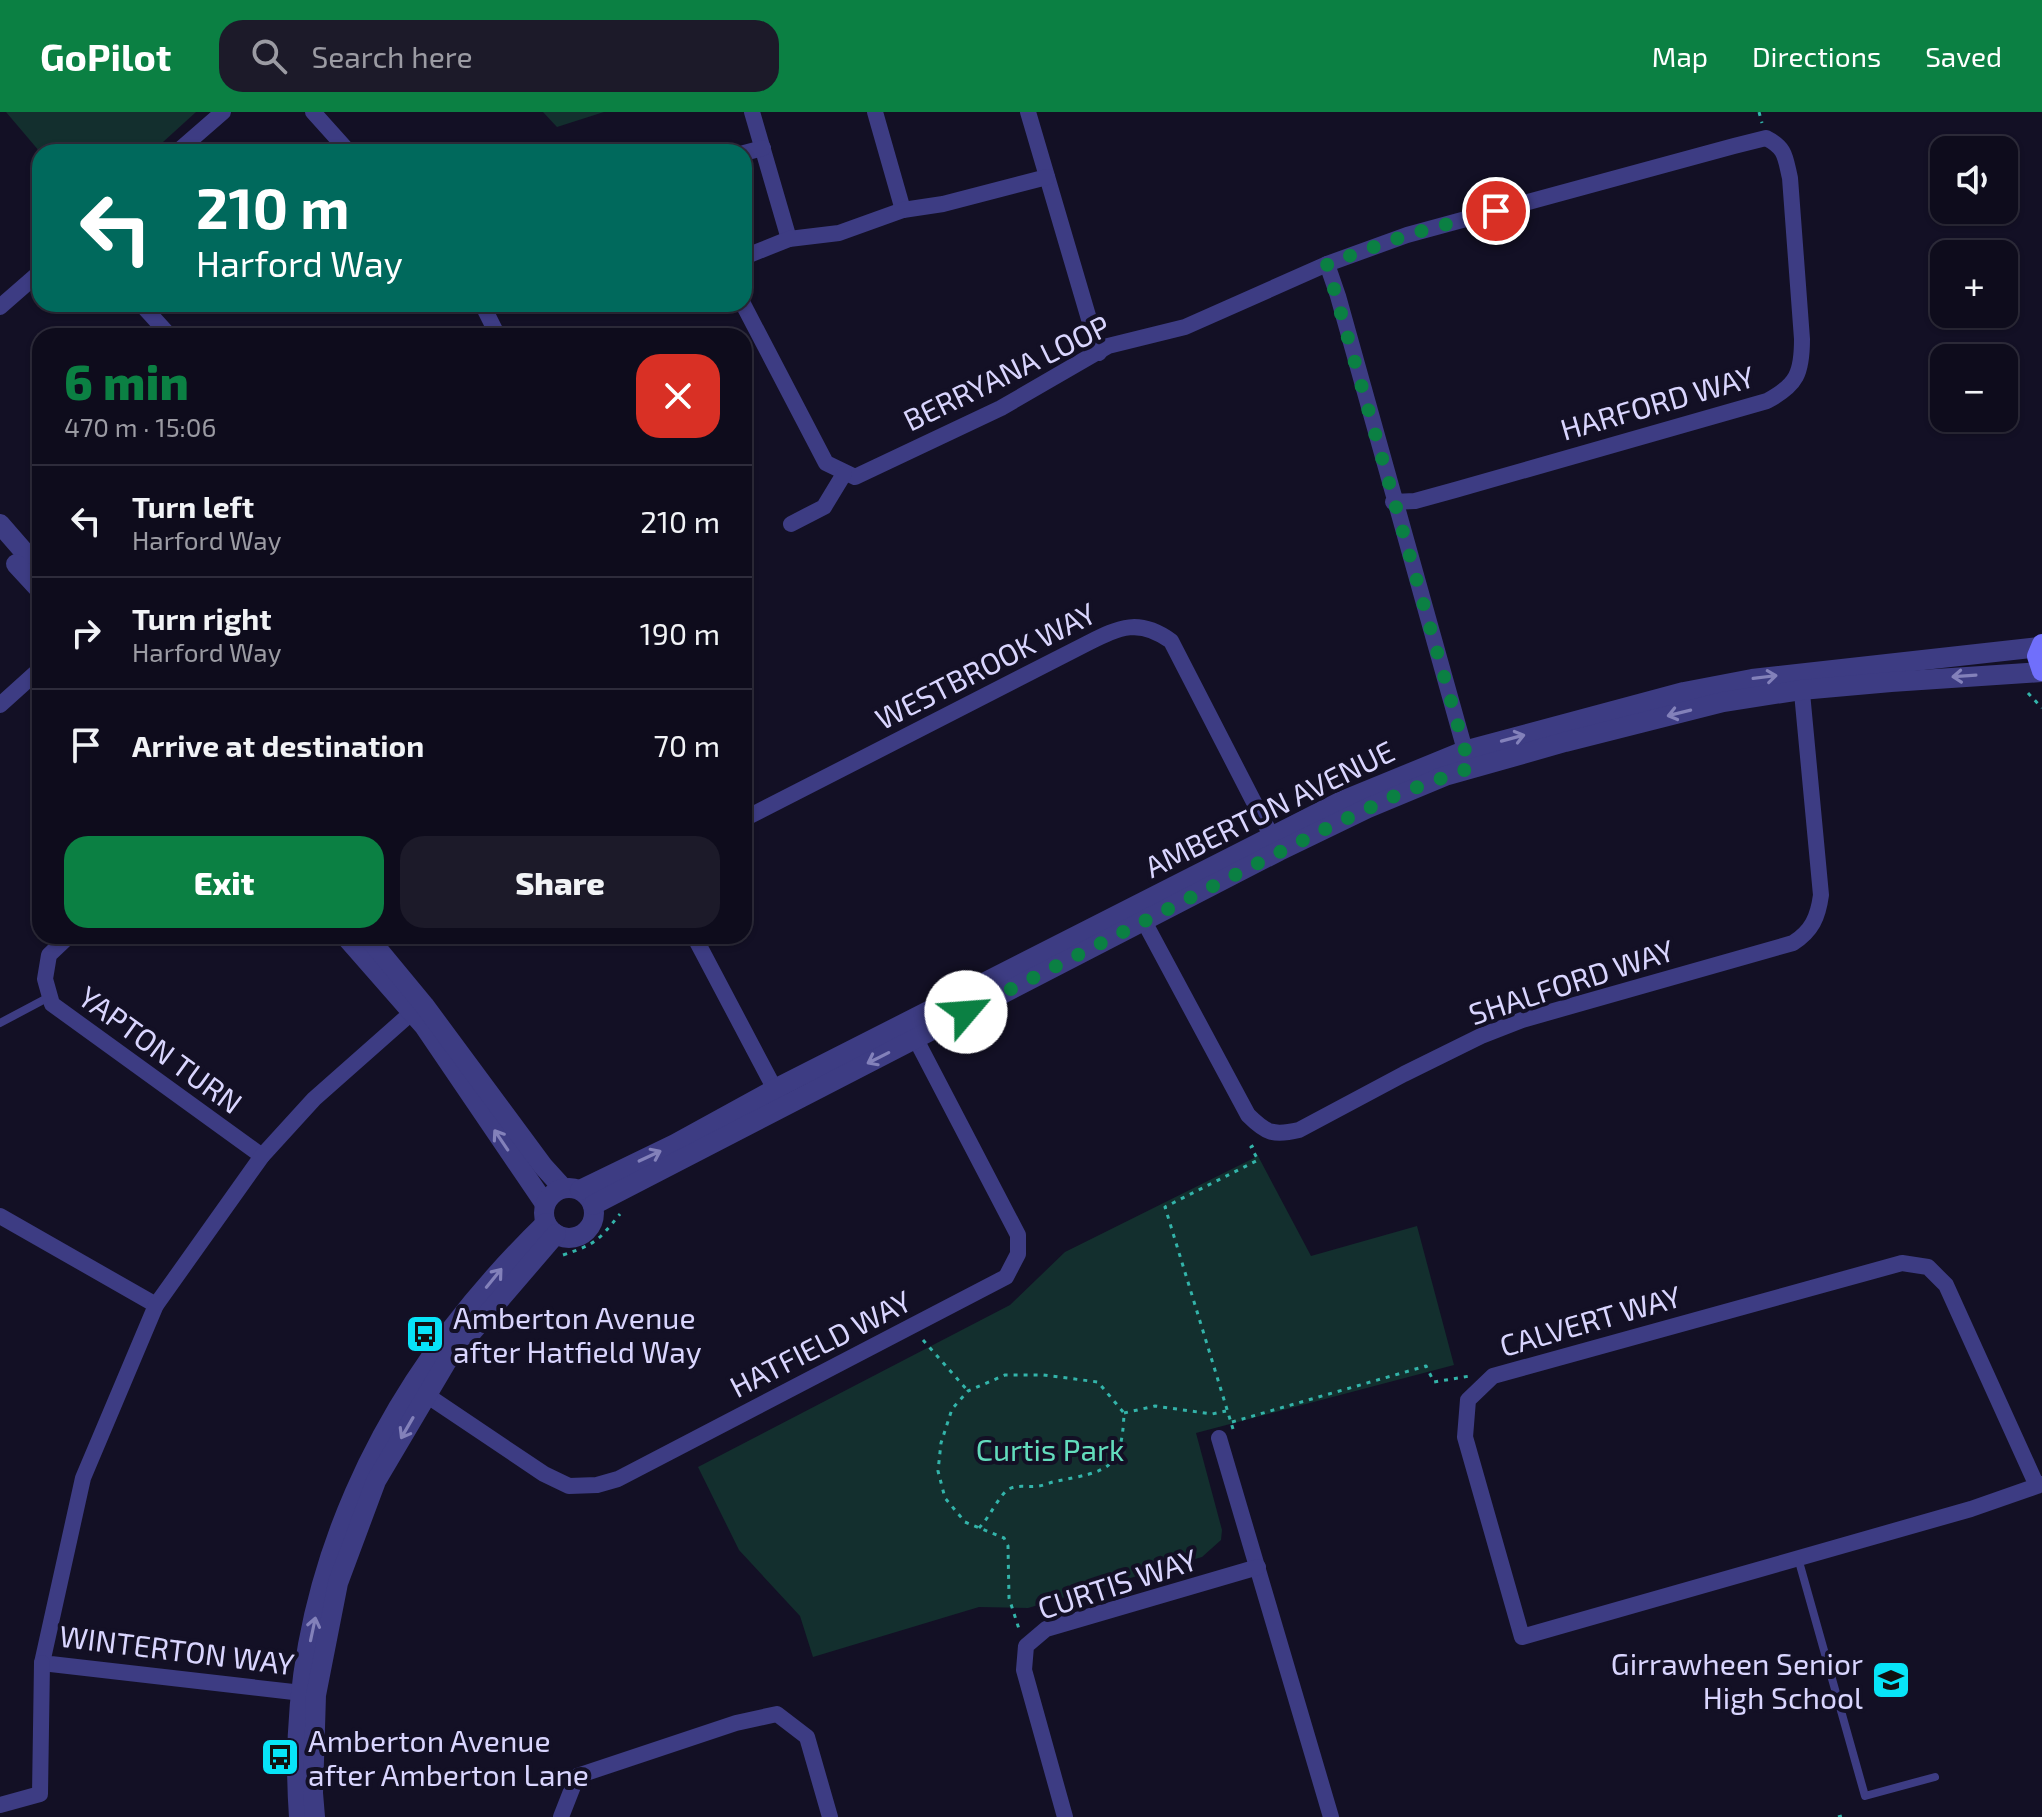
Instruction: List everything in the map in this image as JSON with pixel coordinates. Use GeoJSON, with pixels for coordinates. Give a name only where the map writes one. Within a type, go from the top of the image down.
{"type":"FeatureCollection","features":[{"type":"Feature","properties":{"kind":"main road"},"geometry":{"type":"LineString","coordinates":[[2041,646],[2037,656],[2042,671]]}},
{"type":"Feature","properties":{"kind":"street"},"geometry":{"type":"LineString","coordinates":[[186,144],[223,112]]}},
{"type":"Feature","properties":{"kind":"street"},"geometry":{"type":"LineString","coordinates":[[313,112],[342,144]]}},
{"type":"Feature","properties":{"kind":"street"},"geometry":{"type":"LineString","coordinates":[[752,112],[789,239]]}},
{"type":"Feature","properties":{"kind":"street"},"geometry":{"type":"LineString","coordinates":[[875,112],[903,210]]}},
{"type":"Feature","properties":{"kind":"street"},"geometry":{"type":"LineString","coordinates":[[1028,112],[1099,353]]}},
{"type":"Feature","properties":{"kind":"street","name":"HARFORD WAY"},"geometry":{"type":"LineString","coordinates":[[1327,264],[1407,235],[1766,138],[1779,145],[1785,155],[1790,178],[1802,339],[1802,360],[1797,376],[1786,391],[1767,401],[1455,490],[1415,501],[1393,502]]}},
{"type":"Feature","properties":{"kind":"street"},"geometry":{"type":"LineString","coordinates":[[752,151],[763,148]]}},
{"type":"Feature","properties":{"kind":"street"},"geometry":{"type":"LineString","coordinates":[[752,254],[789,239],[839,233],[903,210],[943,204],[1047,177]]}},
{"type":"Feature","properties":{"kind":"street"},"geometry":{"type":"LineString","coordinates":[[1327,264],[1467,760]]}},
{"type":"Feature","properties":{"kind":"street","name":"BERRYANA LOOP"},"geometry":{"type":"LineString","coordinates":[[844,474],[855,477],[872,470],[1001,408],[1108,346],[1185,327],[1327,264]]}},
{"type":"Feature","properties":{"kind":"street"},"geometry":{"type":"LineString","coordinates":[[0,307],[32,279]]}},
{"type":"Feature","properties":{"kind":"street"},"geometry":{"type":"LineString","coordinates":[[148,312],[163,328]]}},
{"type":"Feature","properties":{"kind":"street"},"geometry":{"type":"LineString","coordinates":[[747,312],[826,463],[844,474],[824,507],[791,524]]}},
{"type":"Feature","properties":{"kind":"street"},"geometry":{"type":"LineString","coordinates":[[0,524],[32,561]]}},
{"type":"Feature","properties":{"kind":"street"},"geometry":{"type":"LineString","coordinates":[[0,546],[32,581]]}},
{"type":"Feature","properties":{"kind":"street","name":"WESTBROOK WAY"},"geometry":{"type":"LineString","coordinates":[[752,815],[1113,630],[1132,627],[1154,629],[1171,641],[1275,844]]}},
{"type":"Feature","properties":{"kind":"street","name":"AMBERTON AVENUE"},"geometry":{"type":"LineString","coordinates":[[579,1195],[780,1098],[1275,844],[1401,793],[1467,760],[1801,682],[2041,646]]}},
{"type":"Feature","properties":{"kind":"street","name":"AMBERTON AVENUE"},"geometry":{"type":"LineString","coordinates":[[1801,682],[2042,671]]}},
{"type":"Feature","properties":{"kind":"street"},"geometry":{"type":"LineString","coordinates":[[0,705],[32,676]]}},
{"type":"Feature","properties":{"kind":"street","name":"SHALFORD WAY"},"geometry":{"type":"LineString","coordinates":[[1264,1131],[1283,1134],[1299,1130],[1481,1036],[1522,1020],[1793,943],[1806,935],[1819,911],[1821,895],[1801,682]]}},
{"type":"Feature","properties":{"kind":"street"},"geometry":{"type":"LineString","coordinates":[[1140,914],[1248,1115],[1264,1131]]}},
{"type":"Feature","properties":{"kind":"street","name":"YAPTON TURN"},"geometry":{"type":"LineString","coordinates":[[61,944],[49,955],[45,979],[52,1004],[262,1156]]}},
{"type":"Feature","properties":{"kind":"street"},"geometry":{"type":"LineString","coordinates":[[353,944],[417,1008],[543,1166],[579,1195],[593,1220],[584,1232],[570,1237],[549,1220],[417,1008],[373,944]]}},
{"type":"Feature","properties":{"kind":"street"},"geometry":{"type":"LineString","coordinates":[[698,944],[780,1098]]}},
{"type":"Feature","properties":{"kind":"street","name":"WINTERTON WAY"},"geometry":{"type":"LineString","coordinates":[[308,1694],[42,1663],[83,1478],[156,1305],[262,1156],[314,1099],[417,1008]]}},
{"type":"Feature","properties":{"kind":"street","name":"HATFIELD WAY"},"geometry":{"type":"LineString","coordinates":[[418,1389],[544,1474],[569,1486],[597,1485],[618,1479],[1006,1277],[1018,1254],[1018,1235],[912,1031]]}},
{"type":"Feature","properties":{"kind":"street"},"geometry":{"type":"LineString","coordinates":[[299,1817],[296,1778],[308,1694],[338,1583],[376,1481],[418,1389],[447,1361],[549,1220],[556,1192],[579,1195]]}},
{"type":"Feature","properties":{"kind":"street"},"geometry":{"type":"LineString","coordinates":[[0,1216],[156,1305]]}},
{"type":"Feature","properties":{"kind":"street","name":"CALVERT WAY"},"geometry":{"type":"LineString","coordinates":[[1902,1263],[1928,1267],[1946,1285],[2040,1485],[1971,1509],[1522,1637],[1465,1437],[1468,1400],[1493,1376],[1902,1263]]}},
{"type":"Feature","properties":{"kind":"street"},"geometry":{"type":"LineString","coordinates":[[1219,1438],[1331,1817]]}},
{"type":"Feature","properties":{"kind":"street","name":"CURTIS WAY"},"geometry":{"type":"LineString","coordinates":[[1065,1817],[1024,1670],[1026,1646],[1046,1629],[1258,1567]]}},
{"type":"Feature","properties":{"kind":"street"},"geometry":{"type":"LineString","coordinates":[[0,1805],[40,1794],[42,1663]]}},
{"type":"Feature","properties":{"kind":"street"},"geometry":{"type":"LineString","coordinates":[[308,1694],[315,1817]]}},
{"type":"Feature","properties":{"kind":"street"},"geometry":{"type":"LineString","coordinates":[[561,1817],[577,1776],[736,1723],[777,1714],[807,1737],[830,1817]]}},
{"type":"Feature","properties":{"kind":"lane"},"geometry":{"type":"LineString","coordinates":[[0,1023],[49,997]]}},
{"type":"Feature","properties":{"kind":"lane"},"geometry":{"type":"LineString","coordinates":[[1798,1558],[1865,1796],[1935,1777]]}},
{"type":"Feature","properties":{"kind":"path"},"geometry":{"type":"LineString","coordinates":[[2025,689],[2042,708]]}},
{"type":"Feature","properties":{"kind":"path"},"geometry":{"type":"LineString","coordinates":[[1219,1438],[1235,1433],[1165,1207],[1258,1160],[1251,1147],[1259,1142],[1264,1131]]}},
{"type":"Feature","properties":{"kind":"path"},"geometry":{"type":"LineString","coordinates":[[559,1258],[588,1247],[603,1237],[621,1212]]}},
{"type":"Feature","properties":{"kind":"path"},"geometry":{"type":"LineString","coordinates":[[911,1328],[968,1391]]}},
{"type":"Feature","properties":{"kind":"path"},"geometry":{"type":"LineString","coordinates":[[1231,1422],[1426,1366],[1434,1382],[1477,1375],[1488,1381]]}},
{"type":"Feature","properties":{"kind":"path"},"geometry":{"type":"LineString","coordinates":[[979,1528],[990,1517],[1005,1491],[1017,1486],[1037,1486],[1090,1476],[1104,1470],[1118,1453],[1123,1436],[1124,1413],[1098,1382],[1083,1378],[1005,1375],[968,1391],[952,1409],[941,1443],[938,1471],[945,1498],[965,1522],[979,1528],[1004,1538],[1008,1546],[1009,1598],[1018,1628],[1030,1643]]}},
{"type":"Feature","properties":{"kind":"path"},"geometry":{"type":"LineString","coordinates":[[1124,1413],[1155,1406],[1212,1414],[1228,1411]]}},
{"type":"Feature","properties":{"kind":"path"},"geometry":{"type":"LineString","coordinates":[[1838,1817],[1846,1815]]}},
{"type":"Feature","properties":{"kind":"green space"},"geometry":{"type":"Polygon","coordinates":[[[6,112],[196,112],[161,144],[33,144],[6,112]]]}},
{"type":"Feature","properties":{"kind":"green space"},"geometry":{"type":"Polygon","coordinates":[[[543,112],[604,112],[557,127],[543,112]]]}},
{"type":"Feature","properties":{"kind":"green space","name":"Curtis Park"},"geometry":{"type":"Polygon","coordinates":[[[1258,1156],[1311,1256],[1417,1226],[1454,1365],[1196,1433],[1222,1530],[1221,1540],[1202,1557],[1028,1608],[979,1607],[813,1657],[800,1616],[739,1550],[698,1467],[1010,1305],[1065,1252],[1258,1156]]]}},
{"type":"Feature","properties":{"kind":"place","name":"Amberton Avenue after Hatfield Way"},"geometry":{"type":"Point","coordinates":[425,1334]}},
{"type":"Feature","properties":{"kind":"place","name":"Girrawheen Senior High School"},"geometry":{"type":"Point","coordinates":[1891,1680]}},
{"type":"Feature","properties":{"kind":"place","name":"Amberton Avenue after Amberton Lane"},"geometry":{"type":"Point","coordinates":[280,1757]}},
{"type":"Feature","properties":{"kind":"route"},"geometry":{"type":"LineString","coordinates":[[966,1012],[1279,851],[1401,793],[1470,768],[1327,264],[1407,235],[1496,211]]}}]}
